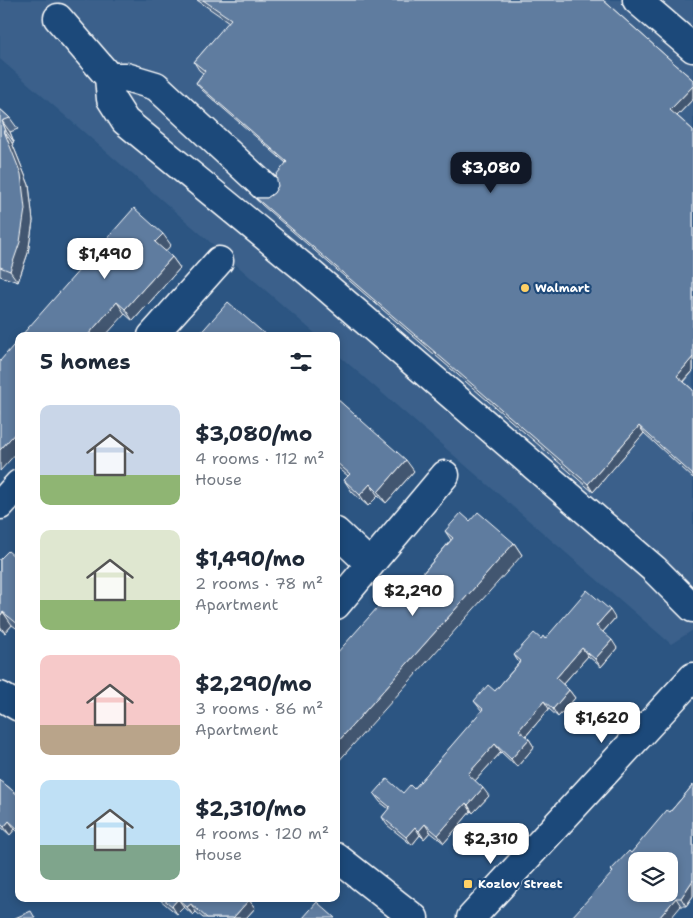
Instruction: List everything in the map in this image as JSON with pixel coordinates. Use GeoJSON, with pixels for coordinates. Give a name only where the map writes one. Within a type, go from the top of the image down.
{"type":"FeatureCollection","features":[{"type":"Feature","properties":{"kind":"street"},"geometry":{"type":"LineString","coordinates":[[637,0],[693,48]]}},
{"type":"Feature","properties":{"kind":"street"},"geometry":{"type":"LineString","coordinates":[[58,18],[109,78],[111,99],[125,121],[309,272],[654,569],[693,608]]}},
{"type":"Feature","properties":{"kind":"street"},"geometry":{"type":"LineString","coordinates":[[109,78],[126,77],[156,86],[268,190]]}},
{"type":"Feature","properties":{"kind":"street"},"geometry":{"type":"LineString","coordinates":[[156,332],[219,261]]}},
{"type":"Feature","properties":{"kind":"street"},"geometry":{"type":"LineString","coordinates":[[340,600],[445,475]]}},
{"type":"Feature","properties":{"kind":"street"},"geometry":{"type":"LineString","coordinates":[[0,505],[15,488]]}},
{"type":"Feature","properties":{"kind":"street"},"geometry":{"type":"LineString","coordinates":[[340,536],[370,564]]}},
{"type":"Feature","properties":{"kind":"street"},"geometry":{"type":"LineString","coordinates":[[471,918],[693,677]]}},
{"type":"Feature","properties":{"kind":"street"},"geometry":{"type":"LineString","coordinates":[[0,696],[15,705]]}},
{"type":"Feature","properties":{"kind":"street"},"geometry":{"type":"LineString","coordinates":[[340,860],[414,918]]}},
{"type":"Feature","properties":{"kind":"shaded area","name":"Walmart"},"geometry":{"type":"Polygon","coordinates":[[[0,0],[693,0],[693,630],[671,644],[340,356],[340,332],[313,332],[0,59],[0,0]]]}},
{"type":"Feature","properties":{"kind":"building","name":"Walmart"},"geometry":{"type":"Polygon","coordinates":[[[203,0],[603,0],[693,80],[693,86],[670,110],[693,130],[693,357],[677,376],[693,390],[693,475],[639,426],[588,484],[256,198],[267,198],[274,193],[278,186],[276,175],[287,162],[196,83],[205,71],[194,62],[231,19],[203,0]]]}},
{"type":"Feature","properties":{"kind":"building"},"geometry":{"type":"Polygon","coordinates":[[[0,109],[10,118],[2,121],[21,174],[25,209],[20,242],[10,271],[0,267],[0,109]]]}},
{"type":"Feature","properties":{"kind":"building"},"geometry":{"type":"Polygon","coordinates":[[[134,208],[163,234],[155,242],[172,257],[125,309],[117,302],[91,332],[25,332],[134,208]]]}},
{"type":"Feature","properties":{"kind":"building"},"geometry":{"type":"Polygon","coordinates":[[[228,302],[262,332],[202,332],[228,302]]]}},
{"type":"Feature","properties":{"kind":"building"},"geometry":{"type":"Polygon","coordinates":[[[15,344],[15,433],[0,450],[0,361],[15,344]]]}},
{"type":"Feature","properties":{"kind":"building"},"geometry":{"type":"Polygon","coordinates":[[[340,402],[406,460],[378,492],[370,484],[360,495],[344,480],[350,474],[340,465],[340,402]]]}},
{"type":"Feature","properties":{"kind":"building"},"geometry":{"type":"Polygon","coordinates":[[[478,512],[514,543],[340,739],[340,650],[402,580],[411,587],[453,538],[445,531],[461,513],[470,521],[478,512]]]}},
{"type":"Feature","properties":{"kind":"building"},"geometry":{"type":"Polygon","coordinates":[[[8,551],[15,555],[15,622],[3,612],[0,616],[0,559],[8,551]]]}},
{"type":"Feature","properties":{"kind":"building"},"geometry":{"type":"Polygon","coordinates":[[[587,590],[610,610],[596,626],[612,640],[595,659],[582,648],[556,678],[569,690],[553,709],[544,701],[519,730],[529,739],[511,759],[495,744],[468,774],[483,788],[468,805],[466,803],[438,835],[425,824],[419,831],[415,827],[406,837],[382,817],[390,807],[374,794],[387,779],[403,793],[410,785],[414,789],[483,709],[474,701],[488,685],[495,691],[521,661],[514,655],[534,633],[541,639],[543,636],[545,639],[587,590]]]}},
{"type":"Feature","properties":{"kind":"building"},"geometry":{"type":"Polygon","coordinates":[[[0,780],[15,793],[15,826],[9,821],[4,827],[0,823],[0,780]]]}},
{"type":"Feature","properties":{"kind":"building"},"geometry":{"type":"Polygon","coordinates":[[[693,785],[693,880],[681,898],[678,898],[678,852],[632,852],[667,810],[670,812],[693,785]]]}},
{"type":"Feature","properties":{"kind":"building"},"geometry":{"type":"Polygon","coordinates":[[[628,852],[628,902],[673,902],[659,918],[571,918],[613,872],[611,870],[628,852]]]}},
{"type":"Feature","properties":{"kind":"building"},"geometry":{"type":"Polygon","coordinates":[[[167,902],[175,902],[172,906],[167,902]]]}},
{"type":"Feature","properties":{"kind":"building"},"geometry":{"type":"Polygon","coordinates":[[[181,902],[247,902],[233,918],[207,918],[191,904],[187,907],[181,902]]]}},
{"type":"Feature","properties":{"kind":"building"},"geometry":{"type":"Polygon","coordinates":[[[317,902],[335,918],[303,918],[317,902]]]}},
{"type":"Feature","properties":{"kind":"building"},"geometry":{"type":"Polygon","coordinates":[[[31,911],[35,918],[15,918],[31,911]]]}},
{"type":"Feature","properties":{"kind":"place","name":"Walmart"},"geometry":{"type":"Point","coordinates":[525,288]}},
{"type":"Feature","properties":{"kind":"place","name":"Kozlov Street"},"geometry":{"type":"Point","coordinates":[468,884]}}]}
